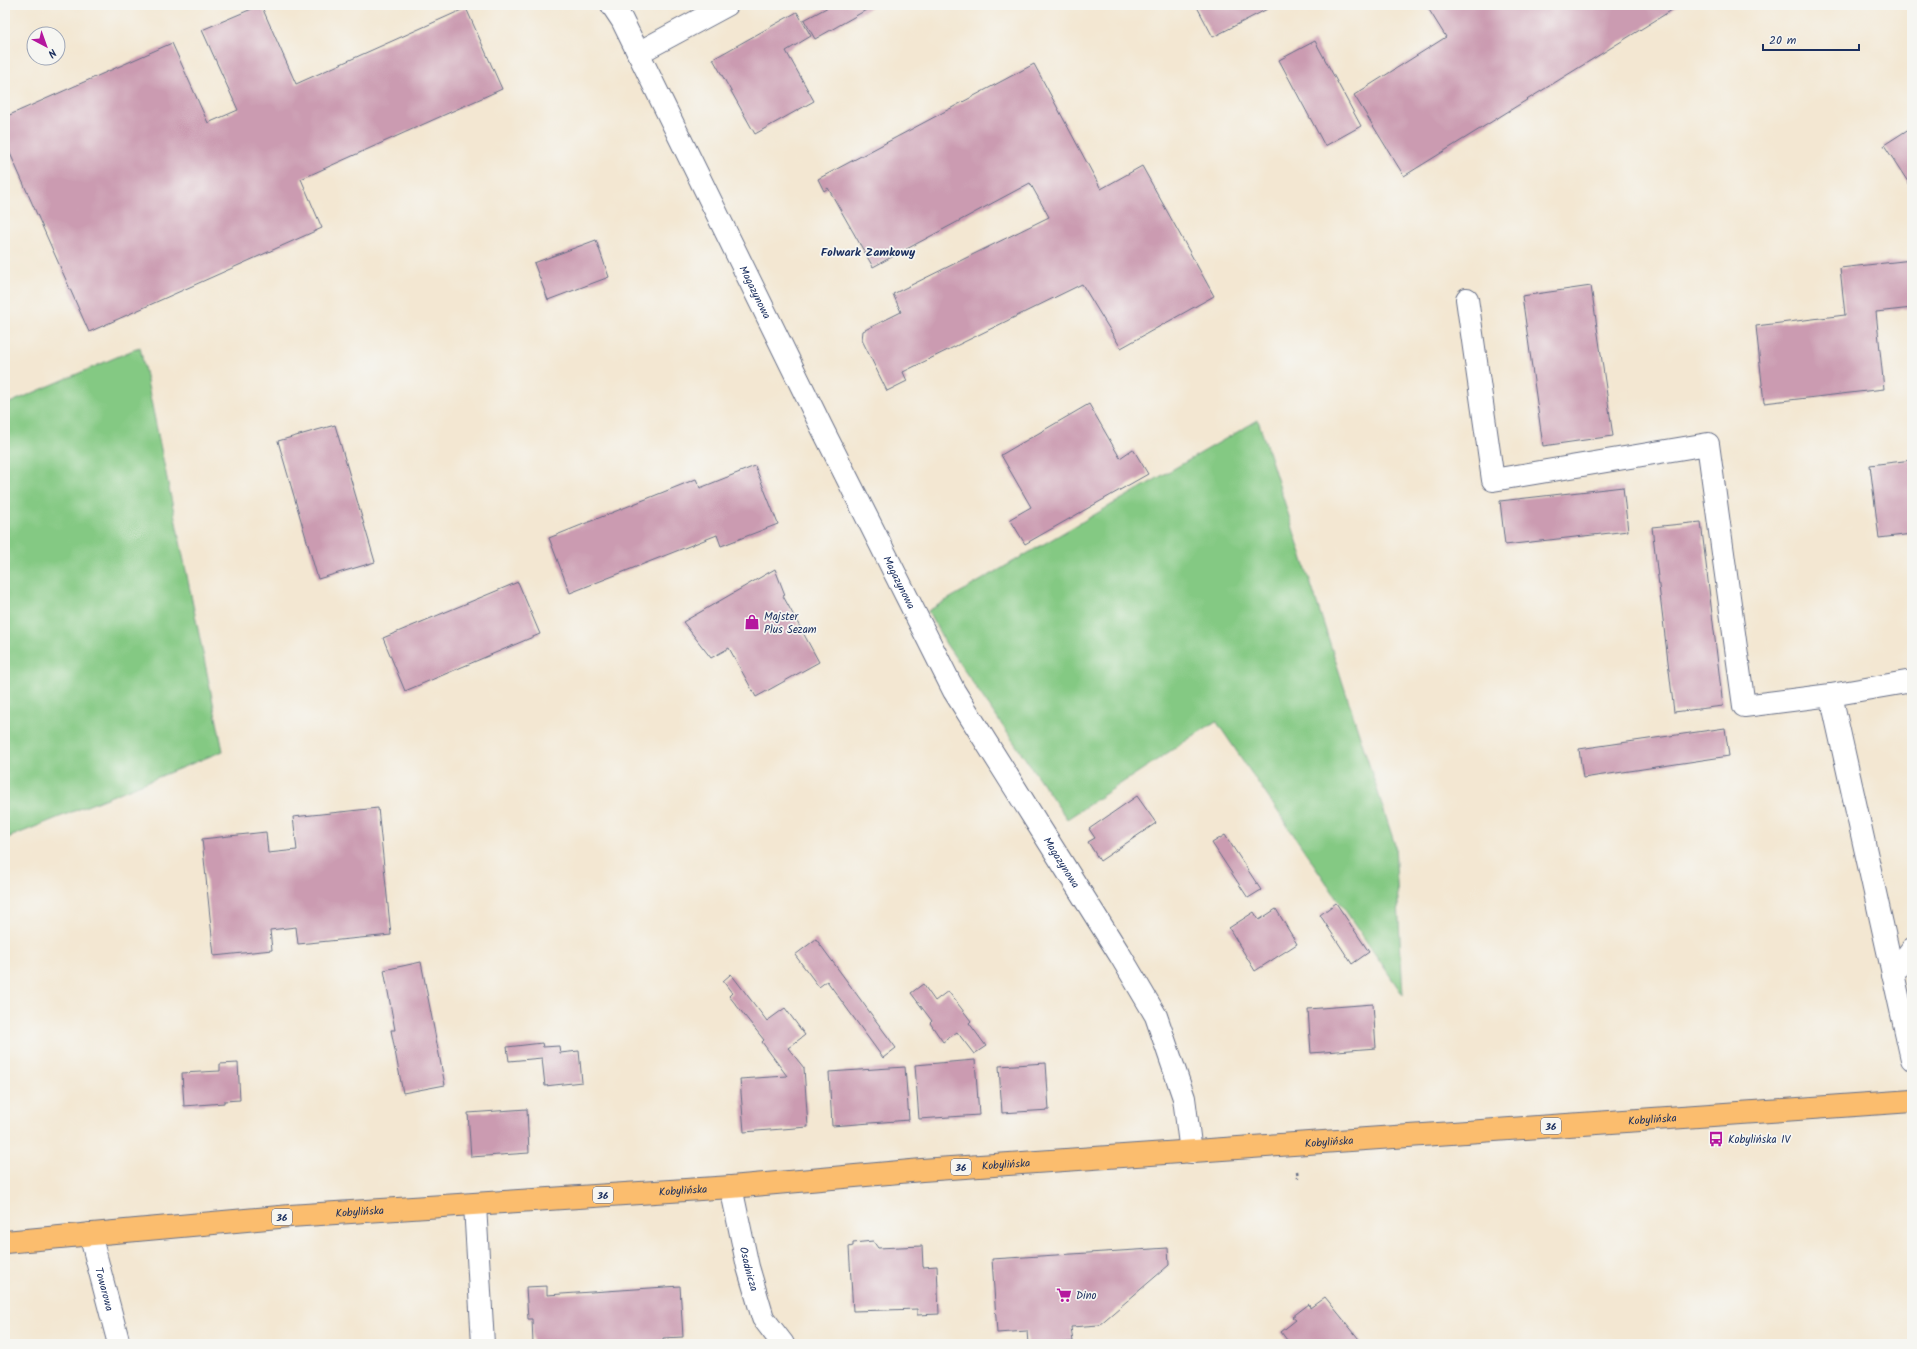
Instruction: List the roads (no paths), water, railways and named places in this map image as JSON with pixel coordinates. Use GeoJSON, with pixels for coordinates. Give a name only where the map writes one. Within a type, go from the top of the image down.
{"type":"FeatureCollection","features":[{"type":"Feature","properties":{"kind":"main road","name":"Kobylińska"},"geometry":{"type":"LineString","coordinates":[[5,1242],[290,1216],[475,1205],[922,1170],[1912,1101]]}},
{"type":"Feature","properties":{"kind":"street","name":"Magazynowa"},"geometry":{"type":"LineString","coordinates":[[612,5],[638,53],[821,426],[954,691],[1120,955],[1156,1016],[1184,1098],[1191,1152]]}},
{"type":"Feature","properties":{"kind":"street"},"geometry":{"type":"LineString","coordinates":[[638,53],[727,5]]}},
{"type":"Feature","properties":{"kind":"street"},"geometry":{"type":"LineString","coordinates":[[1467,299],[1493,480],[1708,444],[1744,706],[1831,695],[1912,681]]}},
{"type":"Feature","properties":{"kind":"street"},"geometry":{"type":"LineString","coordinates":[[1831,695],[1912,1059]]}},
{"type":"Feature","properties":{"kind":"street"},"geometry":{"type":"LineString","coordinates":[[1893,974],[1912,949]]}},
{"type":"Feature","properties":{"kind":"street","name":"Osadnicza"},"geometry":{"type":"LineString","coordinates":[[731,1186],[748,1267],[763,1318],[783,1344]]}},
{"type":"Feature","properties":{"kind":"street"},"geometry":{"type":"LineString","coordinates":[[475,1205],[483,1344]]}},
{"type":"Feature","properties":{"kind":"street","name":"Towarowa"},"geometry":{"type":"LineString","coordinates":[[90,1234],[119,1344]]}},
{"type":"Feature","properties":{"kind":"place","name":"Majster Plus Sezam"},"geometry":{"type":"Point","coordinates":[752,622]}},
{"type":"Feature","properties":{"kind":"place","name":"Kobylińska IV"},"geometry":{"type":"Point","coordinates":[1716,1139]}},
{"type":"Feature","properties":{"kind":"place","name":"Dino"},"geometry":{"type":"Point","coordinates":[1064,1295]}},
{"type":"Feature","properties":{"kind":"district","name":"Folwark Zamkowy"},"geometry":{"type":"Point","coordinates":[868,252]}}]}
